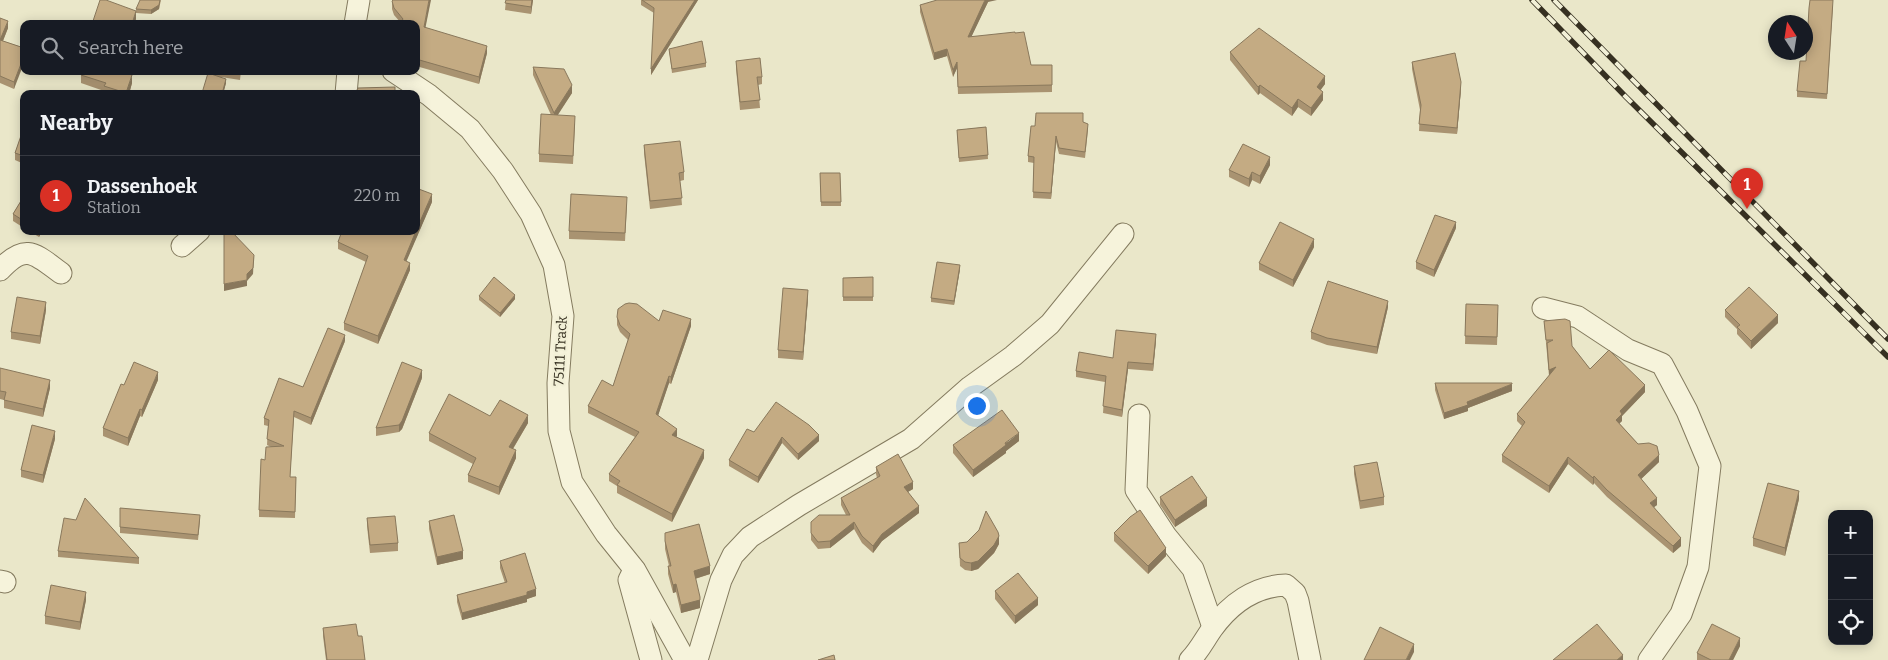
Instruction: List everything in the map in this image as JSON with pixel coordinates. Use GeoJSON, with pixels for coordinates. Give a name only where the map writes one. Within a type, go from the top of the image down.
{"type":"FeatureCollection","features":[{"type":"Feature","properties":{"kind":"street"},"geometry":{"type":"LineString","coordinates":[[356,20],[359,0]]}},
{"type":"Feature","properties":{"kind":"street"},"geometry":{"type":"LineString","coordinates":[[346,90],[348,75]]}},
{"type":"Feature","properties":{"kind":"street","name":"75111 Track"},"geometry":{"type":"LineString","coordinates":[[399,75],[429,95],[470,129],[503,171],[531,214],[554,265],[563,316],[558,383],[559,431],[572,482],[606,534],[634,570],[685,660]]}},
{"type":"Feature","properties":{"kind":"street"},"geometry":{"type":"LineString","coordinates":[[697,660],[721,580],[733,555],[750,537],[799,505],[911,439],[970,387],[1013,356],[1050,324],[1123,234]]}},
{"type":"Feature","properties":{"kind":"street"},"geometry":{"type":"LineString","coordinates":[[182,246],[194,235]]}},
{"type":"Feature","properties":{"kind":"street"},"geometry":{"type":"LineString","coordinates":[[0,270],[10,259],[19,254],[27,253],[35,254],[61,273]]}},
{"type":"Feature","properties":{"kind":"street"},"geometry":{"type":"LineString","coordinates":[[1543,308],[1578,317],[1628,350],[1662,364],[1687,411],[1710,466],[1698,567],[1681,614],[1649,660]]}},
{"type":"Feature","properties":{"kind":"street"},"geometry":{"type":"LineString","coordinates":[[1139,415],[1136,490],[1166,536],[1193,569],[1213,627]]}},
{"type":"Feature","properties":{"kind":"street"},"geometry":{"type":"LineString","coordinates":[[634,570],[629,580],[650,660]]}},
{"type":"Feature","properties":{"kind":"street"},"geometry":{"type":"LineString","coordinates":[[1190,660],[1226,611],[1253,592],[1272,586],[1286,585],[1295,593],[1298,601],[1310,660]]}},
{"type":"Feature","properties":{"kind":"building"},"geometry":{"type":"Polygon","coordinates":[[[100,0],[106,0],[136,11],[133,20],[93,20],[100,0]]]}},
{"type":"Feature","properties":{"kind":"building"},"geometry":{"type":"Polygon","coordinates":[[[140,0],[160,0],[159,5],[151,10],[136,9],[140,0]]]}},
{"type":"Feature","properties":{"kind":"building"},"geometry":{"type":"Polygon","coordinates":[[[429,0],[424,27],[487,46],[479,77],[420,60],[420,20],[402,20],[394,8],[392,1],[429,0]]]}},
{"type":"Feature","properties":{"kind":"building"},"geometry":{"type":"Polygon","coordinates":[[[506,0],[532,0],[531,7],[505,3],[506,0]]]}},
{"type":"Feature","properties":{"kind":"building"},"geometry":{"type":"Polygon","coordinates":[[[642,0],[695,0],[651,69],[654,8],[642,0]]]}},
{"type":"Feature","properties":{"kind":"building"},"geometry":{"type":"Polygon","coordinates":[[[937,0],[985,0],[968,37],[1024,32],[1031,65],[1052,65],[1052,85],[958,87],[957,62],[953,70],[947,49],[934,53],[920,5],[937,0]]]}},
{"type":"Feature","properties":{"kind":"building"},"geometry":{"type":"Polygon","coordinates":[[[1810,0],[1833,0],[1827,94],[1797,91],[1800,61],[1813,60],[1813,15],[1809,15],[1810,0]]]}},
{"type":"Feature","properties":{"kind":"building"},"geometry":{"type":"Polygon","coordinates":[[[0,18],[8,21],[0,40],[0,18]]]}},
{"type":"Feature","properties":{"kind":"building"},"geometry":{"type":"Polygon","coordinates":[[[1259,28],[1325,76],[1317,87],[1323,92],[1311,108],[1298,99],[1292,108],[1260,85],[1258,87],[1230,52],[1259,28]]]}},
{"type":"Feature","properties":{"kind":"building"},"geometry":{"type":"Polygon","coordinates":[[[0,40],[20,47],[20,66],[14,82],[0,76],[0,40]]]}},
{"type":"Feature","properties":{"kind":"building"},"geometry":{"type":"Polygon","coordinates":[[[702,41],[706,63],[672,69],[669,49],[702,41]]]}},
{"type":"Feature","properties":{"kind":"building"},"geometry":{"type":"Polygon","coordinates":[[[1455,53],[1461,82],[1457,128],[1419,124],[1421,105],[1412,62],[1455,53]]]}},
{"type":"Feature","properties":{"kind":"building"},"geometry":{"type":"Polygon","coordinates":[[[760,58],[762,77],[757,77],[760,100],[740,102],[736,61],[760,58]]]}},
{"type":"Feature","properties":{"kind":"building"},"geometry":{"type":"Polygon","coordinates":[[[533,67],[564,69],[572,85],[554,113],[533,67]]]}},
{"type":"Feature","properties":{"kind":"building"},"geometry":{"type":"Polygon","coordinates":[[[81,75],[132,75],[127,90],[117,90],[104,86],[106,83],[81,75]]]}},
{"type":"Feature","properties":{"kind":"building"},"geometry":{"type":"Polygon","coordinates":[[[207,75],[226,79],[223,90],[203,90],[207,75]]]}},
{"type":"Feature","properties":{"kind":"building"},"geometry":{"type":"Polygon","coordinates":[[[395,87],[395,90],[357,90],[358,88],[395,87]]]}},
{"type":"Feature","properties":{"kind":"building"},"geometry":{"type":"Polygon","coordinates":[[[1036,113],[1083,113],[1083,122],[1088,124],[1085,152],[1059,148],[1056,136],[1051,193],[1033,192],[1034,157],[1028,156],[1031,126],[1035,126],[1036,113]]]}},
{"type":"Feature","properties":{"kind":"building"},"geometry":{"type":"Polygon","coordinates":[[[541,114],[575,116],[573,156],[539,154],[541,114]]]}},
{"type":"Feature","properties":{"kind":"building"},"geometry":{"type":"Polygon","coordinates":[[[986,127],[988,155],[959,158],[957,130],[986,127]]]}},
{"type":"Feature","properties":{"kind":"building"},"geometry":{"type":"Polygon","coordinates":[[[20,139],[20,155],[15,153],[20,139]]]}},
{"type":"Feature","properties":{"kind":"building"},"geometry":{"type":"Polygon","coordinates":[[[680,141],[684,172],[679,173],[682,198],[650,201],[644,145],[680,141]]]}},
{"type":"Feature","properties":{"kind":"building"},"geometry":{"type":"Polygon","coordinates":[[[1243,144],[1270,157],[1260,176],[1252,172],[1249,179],[1229,170],[1243,144]]]}},
{"type":"Feature","properties":{"kind":"building"},"geometry":{"type":"Polygon","coordinates":[[[820,173],[840,173],[841,202],[821,202],[820,173]]]}},
{"type":"Feature","properties":{"kind":"building"},"geometry":{"type":"Polygon","coordinates":[[[420,190],[432,194],[420,222],[420,190]]]}},
{"type":"Feature","properties":{"kind":"building"},"geometry":{"type":"Polygon","coordinates":[[[571,194],[627,197],[625,233],[569,231],[571,194]]]}},
{"type":"Feature","properties":{"kind":"building"},"geometry":{"type":"Polygon","coordinates":[[[20,203],[20,218],[13,214],[20,203]]]}},
{"type":"Feature","properties":{"kind":"building"},"geometry":{"type":"Polygon","coordinates":[[[1435,215],[1456,222],[1434,270],[1416,262],[1435,215]]]}},
{"type":"Feature","properties":{"kind":"building"},"geometry":{"type":"Polygon","coordinates":[[[1280,222],[1314,239],[1293,280],[1259,263],[1280,222]]]}},
{"type":"Feature","properties":{"kind":"building"},"geometry":{"type":"Polygon","coordinates":[[[224,235],[235,235],[254,255],[253,268],[247,274],[247,280],[224,284],[224,235]]]}},
{"type":"Feature","properties":{"kind":"building"},"geometry":{"type":"Polygon","coordinates":[[[341,235],[414,235],[404,260],[410,263],[378,336],[344,323],[368,256],[338,242],[341,235]]]}},
{"type":"Feature","properties":{"kind":"building"},"geometry":{"type":"Polygon","coordinates":[[[937,262],[960,265],[954,301],[931,298],[937,262]]]}},
{"type":"Feature","properties":{"kind":"building"},"geometry":{"type":"Polygon","coordinates":[[[494,277],[515,295],[500,313],[479,296],[494,277]]]}},
{"type":"Feature","properties":{"kind":"building"},"geometry":{"type":"Polygon","coordinates":[[[873,277],[873,297],[843,297],[843,278],[873,277]]]}},
{"type":"Feature","properties":{"kind":"building"},"geometry":{"type":"Polygon","coordinates":[[[1328,281],[1388,301],[1377,347],[1327,338],[1311,332],[1328,281]]]}},
{"type":"Feature","properties":{"kind":"building"},"geometry":{"type":"Polygon","coordinates":[[[1749,287],[1778,315],[1751,341],[1737,327],[1740,325],[1725,310],[1749,287]]]}},
{"type":"Feature","properties":{"kind":"building"},"geometry":{"type":"Polygon","coordinates":[[[783,288],[808,290],[803,352],[778,350],[783,288]]]}},
{"type":"Feature","properties":{"kind":"building"},"geometry":{"type":"Polygon","coordinates":[[[17,297],[46,302],[40,336],[11,332],[17,297]]]}},
{"type":"Feature","properties":{"kind":"building"},"geometry":{"type":"Polygon","coordinates":[[[629,303],[637,304],[659,321],[663,310],[691,319],[656,414],[677,429],[672,435],[704,450],[672,514],[617,485],[620,481],[609,474],[639,432],[588,406],[602,380],[613,386],[630,334],[620,325],[617,317],[618,309],[629,303]]]}},
{"type":"Feature","properties":{"kind":"building"},"geometry":{"type":"Polygon","coordinates":[[[1466,304],[1498,305],[1497,337],[1465,336],[1466,304]]]}},
{"type":"Feature","properties":{"kind":"building"},"geometry":{"type":"Polygon","coordinates":[[[1565,319],[1570,321],[1572,346],[1590,369],[1609,350],[1645,385],[1620,411],[1622,414],[1616,420],[1638,444],[1649,443],[1657,446],[1659,455],[1638,475],[1657,498],[1650,503],[1681,538],[1673,546],[1607,490],[1594,476],[1593,478],[1568,457],[1549,486],[1502,455],[1525,422],[1517,414],[1556,367],[1549,370],[1547,343],[1553,340],[1546,340],[1544,321],[1565,319]]]}},
{"type":"Feature","properties":{"kind":"building"},"geometry":{"type":"Polygon","coordinates":[[[328,328],[345,335],[311,418],[294,411],[290,477],[296,477],[295,512],[259,510],[261,459],[265,460],[266,447],[284,446],[267,439],[269,420],[264,418],[279,378],[303,387],[328,328]]]}},
{"type":"Feature","properties":{"kind":"building"},"geometry":{"type":"Polygon","coordinates":[[[1116,330],[1156,334],[1153,364],[1128,362],[1122,410],[1103,406],[1106,376],[1076,371],[1079,352],[1113,358],[1116,330]]]}},
{"type":"Feature","properties":{"kind":"building"},"geometry":{"type":"Polygon","coordinates":[[[134,362],[158,372],[128,438],[103,428],[121,384],[124,385],[134,362]]]}},
{"type":"Feature","properties":{"kind":"building"},"geometry":{"type":"Polygon","coordinates":[[[402,362],[422,370],[402,421],[399,425],[376,428],[402,362]]]}},
{"type":"Feature","properties":{"kind":"building"},"geometry":{"type":"Polygon","coordinates":[[[0,368],[50,380],[43,409],[4,400],[6,392],[0,391],[0,368]]]}},
{"type":"Feature","properties":{"kind":"building"},"geometry":{"type":"Polygon","coordinates":[[[1435,383],[1512,384],[1467,402],[1468,405],[1444,413],[1435,383]]]}},
{"type":"Feature","properties":{"kind":"building"},"geometry":{"type":"Polygon","coordinates":[[[449,394],[490,416],[500,400],[528,415],[509,447],[516,450],[499,487],[468,475],[476,458],[429,433],[449,394]]]}},
{"type":"Feature","properties":{"kind":"building"},"geometry":{"type":"Polygon","coordinates":[[[776,402],[809,425],[819,435],[798,454],[782,437],[758,477],[729,460],[747,429],[754,432],[776,402]]]}},
{"type":"Feature","properties":{"kind":"building"},"geometry":{"type":"Polygon","coordinates":[[[1002,410],[1019,433],[973,470],[953,445],[1002,410]]]}},
{"type":"Feature","properties":{"kind":"building"},"geometry":{"type":"Polygon","coordinates":[[[32,425],[55,431],[43,475],[21,470],[32,425]]]}},
{"type":"Feature","properties":{"kind":"building"},"geometry":{"type":"Polygon","coordinates":[[[898,454],[913,482],[904,487],[919,506],[882,534],[873,546],[862,536],[854,522],[830,541],[818,542],[811,533],[811,522],[819,515],[850,515],[841,498],[880,476],[876,467],[898,454]]]}},
{"type":"Feature","properties":{"kind":"building"},"geometry":{"type":"Polygon","coordinates":[[[1377,462],[1384,497],[1360,501],[1354,466],[1377,462]]]}},
{"type":"Feature","properties":{"kind":"building"},"geometry":{"type":"Polygon","coordinates":[[[1192,476],[1207,498],[1175,520],[1160,497],[1192,476]]]}},
{"type":"Feature","properties":{"kind":"building"},"geometry":{"type":"Polygon","coordinates":[[[1768,483],[1799,491],[1785,548],[1753,538],[1768,483]]]}},
{"type":"Feature","properties":{"kind":"building"},"geometry":{"type":"Polygon","coordinates":[[[85,498],[139,558],[58,551],[64,518],[76,520],[85,498]]]}},
{"type":"Feature","properties":{"kind":"building"},"geometry":{"type":"Polygon","coordinates":[[[120,508],[200,515],[198,535],[120,527],[120,508]]]}},
{"type":"Feature","properties":{"kind":"building"},"geometry":{"type":"Polygon","coordinates":[[[1140,510],[1166,548],[1148,566],[1114,533],[1140,510]]]}},
{"type":"Feature","properties":{"kind":"building"},"geometry":{"type":"Polygon","coordinates":[[[986,511],[999,536],[994,545],[978,561],[965,562],[960,558],[959,543],[967,542],[979,530],[986,511]]]}},
{"type":"Feature","properties":{"kind":"building"},"geometry":{"type":"Polygon","coordinates":[[[454,515],[463,551],[437,557],[429,521],[454,515]]]}},
{"type":"Feature","properties":{"kind":"building"},"geometry":{"type":"Polygon","coordinates":[[[395,516],[398,543],[370,545],[367,518],[395,516]]]}},
{"type":"Feature","properties":{"kind":"building"},"geometry":{"type":"Polygon","coordinates":[[[699,524],[710,566],[694,571],[700,600],[681,605],[676,584],[673,585],[668,566],[671,566],[665,533],[699,524]]]}},
{"type":"Feature","properties":{"kind":"building"},"geometry":{"type":"Polygon","coordinates":[[[525,553],[536,589],[527,592],[527,595],[462,613],[457,595],[507,582],[500,561],[525,553]]]}},
{"type":"Feature","properties":{"kind":"building"},"geometry":{"type":"Polygon","coordinates":[[[1018,573],[1038,598],[1015,616],[995,591],[1018,573]]]}},
{"type":"Feature","properties":{"kind":"building"},"geometry":{"type":"Polygon","coordinates":[[[51,585],[86,592],[80,622],[45,616],[51,585]]]}},
{"type":"Feature","properties":{"kind":"building"},"geometry":{"type":"Polygon","coordinates":[[[356,624],[358,636],[362,636],[365,660],[327,660],[323,628],[356,624]]]}},
{"type":"Feature","properties":{"kind":"building"},"geometry":{"type":"Polygon","coordinates":[[[1597,624],[1623,655],[1617,660],[1553,660],[1597,624]]]}},
{"type":"Feature","properties":{"kind":"building"},"geometry":{"type":"Polygon","coordinates":[[[1712,624],[1740,638],[1729,660],[1711,660],[1697,653],[1712,624]]]}},
{"type":"Feature","properties":{"kind":"building"},"geometry":{"type":"Polygon","coordinates":[[[1380,627],[1414,644],[1406,660],[1364,660],[1380,627]]]}},
{"type":"Feature","properties":{"kind":"building"},"geometry":{"type":"Polygon","coordinates":[[[834,655],[835,660],[818,660],[834,655]]]}},
{"type":"Feature","properties":{"kind":"railway"},"geometry":{"type":"LineString","coordinates":[[1532,0],[1626,97],[1888,357]]}},
{"type":"Feature","properties":{"kind":"railway"},"geometry":{"type":"LineString","coordinates":[[1554,0],[1888,339]]}},
{"type":"Feature","properties":{"kind":"place","name":"Dassenhoek"},"geometry":{"type":"Point","coordinates":[1747,209]}}]}
